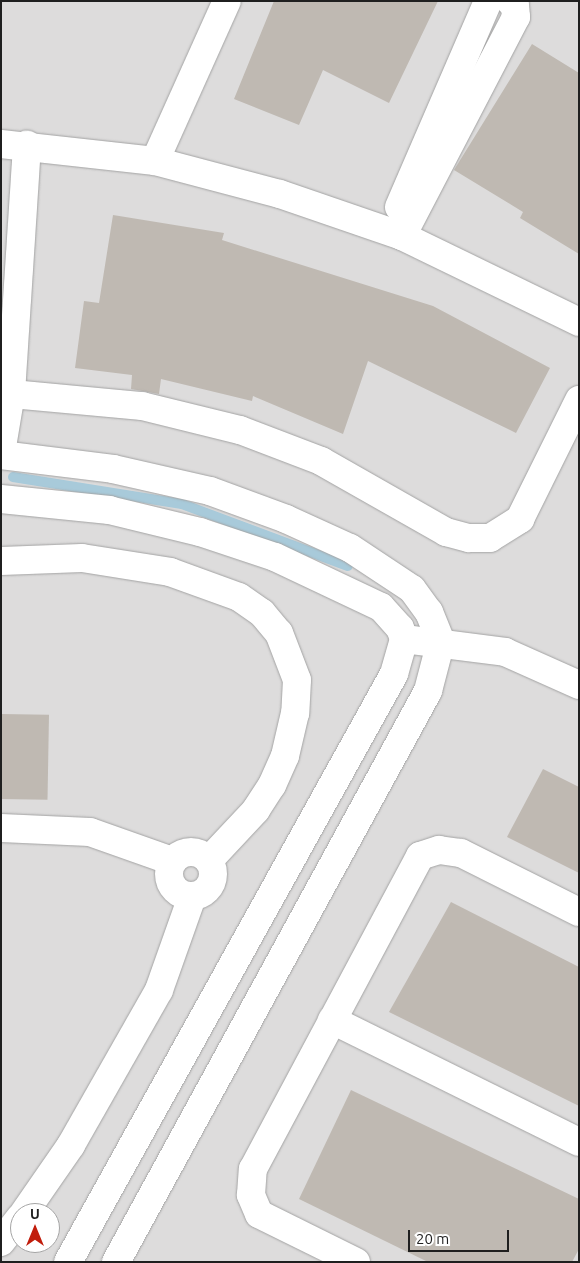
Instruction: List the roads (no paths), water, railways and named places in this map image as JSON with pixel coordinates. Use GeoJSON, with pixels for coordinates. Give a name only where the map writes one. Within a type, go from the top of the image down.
{"type":"FeatureCollection","features":[{"type":"Feature","properties":{"kind":"street"},"geometry":{"type":"LineString","coordinates":[[155,161],[227,1]]}},
{"type":"Feature","properties":{"kind":"street"},"geometry":{"type":"LineString","coordinates":[[395,234],[488,1]]}},
{"type":"Feature","properties":{"kind":"street"},"geometry":{"type":"LineString","coordinates":[[395,234],[516,17],[515,6],[510,1]]}},
{"type":"Feature","properties":{"kind":"street"},"geometry":{"type":"LineString","coordinates":[[116,1262],[133,1249],[428,691],[440,641],[429,612],[412,590],[350,548],[286,519],[210,491],[113,469],[1,454],[6,393],[14,145],[155,161],[280,194],[395,234],[579,322]]}},
{"type":"Feature","properties":{"kind":"street"},"geometry":{"type":"LineString","coordinates":[[6,393],[142,406],[280,443],[446,532],[469,538],[490,538],[520,519],[579,400]]}},
{"type":"Feature","properties":{"kind":"street"},"geometry":{"type":"LineString","coordinates":[[1,499],[110,510],[200,532],[275,557],[381,607],[400,628],[404,639],[394,674],[68,1262]]}},
{"type":"Feature","properties":{"kind":"street"},"geometry":{"type":"LineString","coordinates":[[1,561],[82,558],[170,572],[239,597],[262,613],[279,633],[297,680],[295,713],[285,756],[272,786],[256,810],[209,860]]}},
{"type":"Feature","properties":{"kind":"street"},"geometry":{"type":"LineString","coordinates":[[404,639],[440,641],[505,652],[579,685]]}},
{"type":"Feature","properties":{"kind":"street"},"geometry":{"type":"LineString","coordinates":[[1,828],[90,832],[172,861],[190,852],[209,860]]}},
{"type":"Feature","properties":{"kind":"street"},"geometry":{"type":"LineString","coordinates":[[356,1262],[259,1214],[251,1195],[253,1169],[420,856],[439,850],[461,853],[579,912]]}},
{"type":"Feature","properties":{"kind":"street"},"geometry":{"type":"LineString","coordinates":[[172,861],[169,880],[182,895],[192,897],[202,894],[213,879],[209,860]]}},
{"type":"Feature","properties":{"kind":"street"},"geometry":{"type":"LineString","coordinates":[[31,1203],[71,1146],[160,990],[192,897]]}},
{"type":"Feature","properties":{"kind":"street"},"geometry":{"type":"LineString","coordinates":[[332,1020],[579,1142]]}},
{"type":"Feature","properties":{"kind":"street"},"geometry":{"type":"LineString","coordinates":[[1,1242],[10,1231]]}},
{"type":"Feature","properties":{"kind":"waterway"},"geometry":{"type":"LineString","coordinates":[[13,477],[182,504],[348,566]]}}]}
